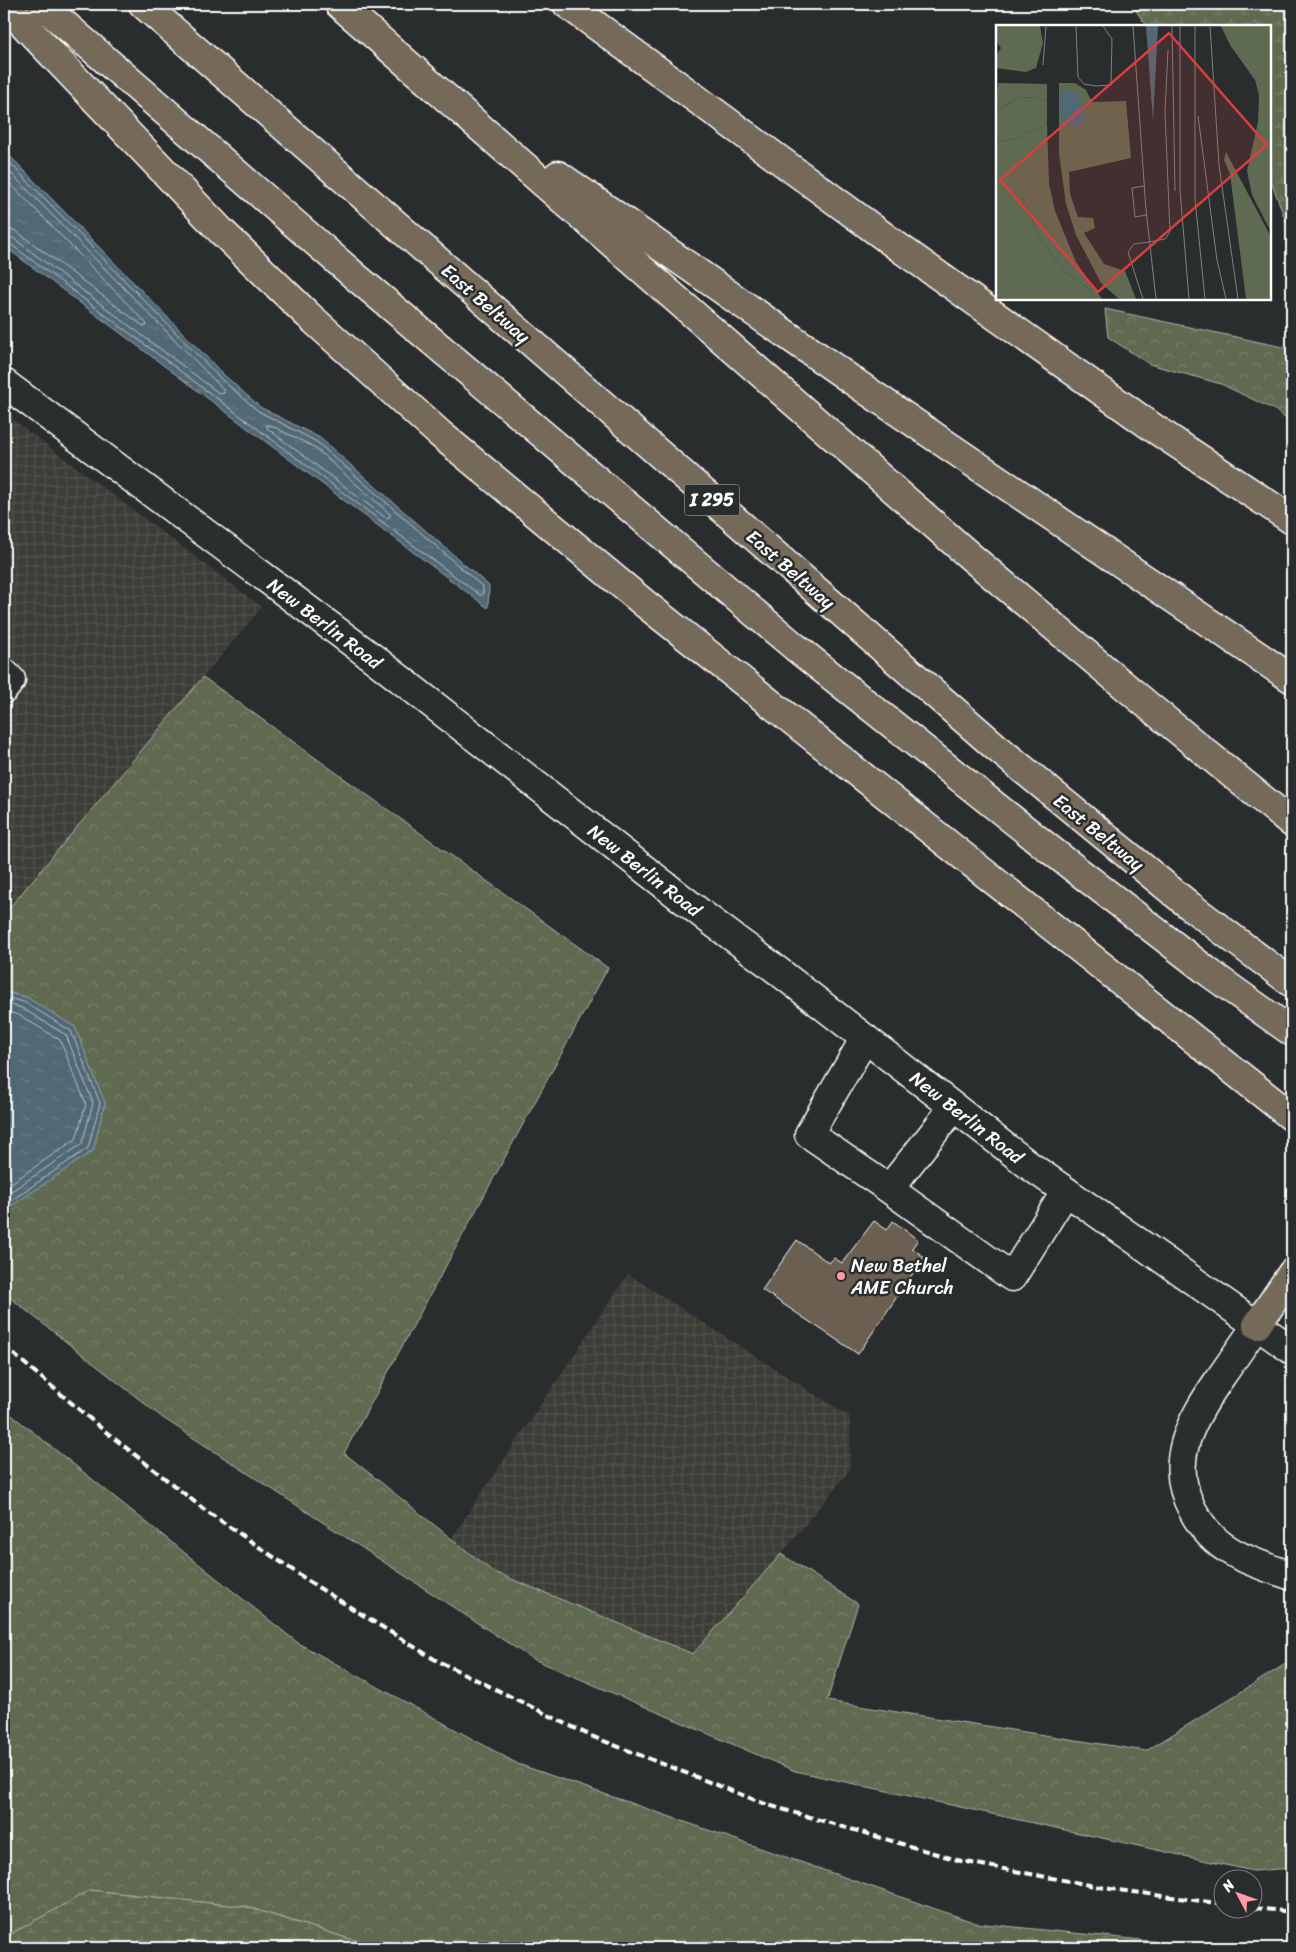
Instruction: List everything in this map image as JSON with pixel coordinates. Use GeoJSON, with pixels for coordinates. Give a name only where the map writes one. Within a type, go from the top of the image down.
{"type":"FeatureCollection","features":[{"type":"Feature","properties":{"kind":"highway"},"geometry":{"type":"LineString","coordinates":[[4,4],[222,232],[308,315],[447,441],[644,603],[1292,1117]]}},
{"type":"Feature","properties":{"kind":"highway"},"geometry":{"type":"LineString","coordinates":[[41,4],[356,277],[796,647],[1052,851],[1212,974],[1292,1032]]}},
{"type":"Feature","properties":{"kind":"highway","name":"East Beltway"},"geometry":{"type":"LineString","coordinates":[[144,4],[990,742],[1190,906],[1292,983]]}},
{"type":"Feature","properties":{"kind":"highway"},"geometry":{"type":"LineString","coordinates":[[339,4],[978,563],[1292,823]]}},
{"type":"Feature","properties":{"kind":"highway"},"geometry":{"type":"LineString","coordinates":[[567,4],[897,246],[1155,429],[1292,520]]}},
{"type":"Feature","properties":{"kind":"highway"},"geometry":{"type":"LineString","coordinates":[[444,95],[863,388],[1292,679]]}},
{"type":"Feature","properties":{"kind":"highway"},"geometry":{"type":"LineString","coordinates":[[1257,1325],[1292,1274]]}},
{"type":"Feature","properties":{"kind":"street","name":"New Berlin Road"},"geometry":{"type":"LineString","coordinates":[[4,383],[377,661],[706,918],[954,1107],[1066,1191],[1292,1350]]}},
{"type":"Feature","properties":{"kind":"street"},"geometry":{"type":"LineString","coordinates":[[4,673],[11,680],[4,689]]}},
{"type":"Feature","properties":{"kind":"street"},"geometry":{"type":"LineString","coordinates":[[865,1038],[809,1134],[1012,1277],[1066,1191]]}},
{"type":"Feature","properties":{"kind":"street"},"geometry":{"type":"LineString","coordinates":[[889,1189],[954,1107]]}},
{"type":"Feature","properties":{"kind":"street"},"geometry":{"type":"LineString","coordinates":[[1257,1325],[1201,1405],[1192,1422],[1185,1440],[1181,1459],[1181,1479],[1185,1497],[1194,1513],[1202,1526],[1215,1539],[1230,1551],[1246,1560],[1292,1576]]}},
{"type":"Feature","properties":{"kind":"shaded area"},"geometry":{"type":"Polygon","coordinates":[[[4,413],[262,607],[9,908],[4,903],[4,413]]]}},
{"type":"Feature","properties":{"kind":"shaded area"},"geometry":{"type":"Polygon","coordinates":[[[628,1274],[850,1417],[850,1470],[781,1554],[693,1654],[492,1571],[451,1539],[628,1274]]]}},
{"type":"Feature","properties":{"kind":"green space"},"geometry":{"type":"Polygon","coordinates":[[[1131,4],[1292,4],[1292,238],[1271,181],[1271,25],[1146,25],[1131,4]]]}},
{"type":"Feature","properties":{"kind":"green space"},"geometry":{"type":"Polygon","coordinates":[[[1105,309],[1292,349],[1292,424],[1275,410],[1221,384],[1149,364],[1108,337],[1105,309]]]}},
{"type":"Feature","properties":{"kind":"green space"},"geometry":{"type":"Polygon","coordinates":[[[203,677],[608,968],[344,1453],[492,1571],[693,1654],[781,1554],[858,1604],[827,1701],[1146,1751],[1292,1660],[1292,1868],[1248,1870],[795,1771],[531,1658],[163,1418],[4,1293],[4,1208],[10,1207],[26,997],[4,992],[4,903],[10,907],[203,677]]]}},
{"type":"Feature","properties":{"kind":"green space"},"geometry":{"type":"Polygon","coordinates":[[[4,1409],[298,1643],[518,1764],[976,1923],[1219,1948],[379,1948],[247,1907],[90,1890],[4,1938],[4,1409]]]}},
{"type":"Feature","properties":{"kind":"green space"},"geometry":{"type":"Polygon","coordinates":[[[90,1890],[247,1907],[379,1948],[4,1948],[4,1938],[90,1890]]]}},
{"type":"Feature","properties":{"kind":"water"},"geometry":{"type":"Polygon","coordinates":[[[4,150],[224,375],[260,407],[320,438],[489,586],[488,608],[4,246],[4,150]]]}},
{"type":"Feature","properties":{"kind":"water"},"geometry":{"type":"Polygon","coordinates":[[[4,992],[26,997],[75,1027],[105,1103],[93,1151],[10,1207],[4,1208],[4,992]]]}},
{"type":"Feature","properties":{"kind":"building","name":"New Bethel AME Church"},"geometry":{"type":"Polygon","coordinates":[[[874,1221],[887,1230],[893,1221],[918,1240],[912,1248],[924,1257],[858,1354],[762,1290],[797,1240],[829,1263],[834,1258],[842,1263],[874,1221]]]}},
{"type":"Feature","properties":{"kind":"railway"},"geometry":{"type":"LineString","coordinates":[[4,1346],[101,1428],[205,1510],[316,1586],[434,1659],[591,1736],[768,1805],[961,1861],[1111,1889],[1214,1903]]}},
{"type":"Feature","properties":{"kind":"railway"},"geometry":{"type":"LineString","coordinates":[[1264,1909],[1292,1912]]}},
{"type":"Feature","properties":{"kind":"place","name":"New Bethel AME Church"},"geometry":{"type":"Point","coordinates":[841,1276]}}]}
